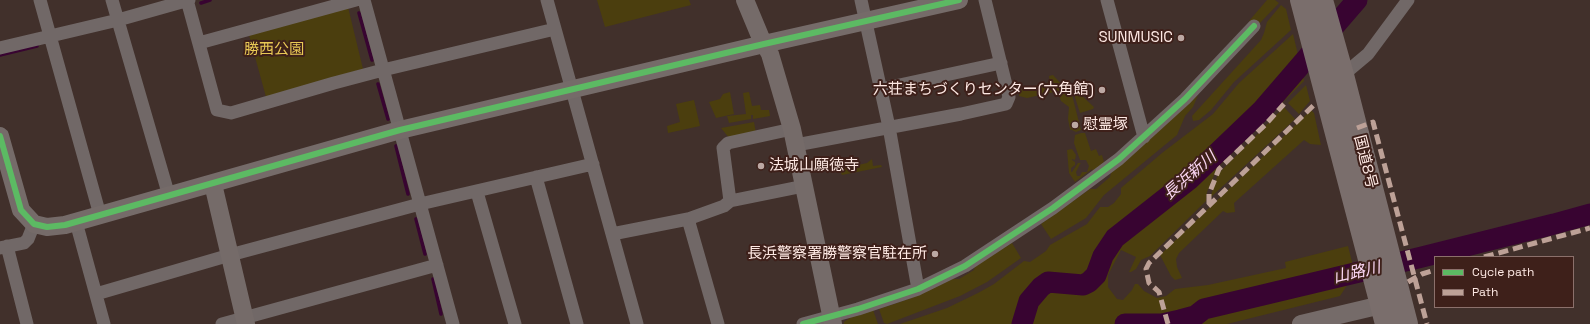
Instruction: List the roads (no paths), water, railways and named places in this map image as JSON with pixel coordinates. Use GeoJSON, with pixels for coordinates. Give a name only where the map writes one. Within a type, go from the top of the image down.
{"type":"FeatureCollection","features":[{"type":"Feature","properties":{"kind":"highway","name":"国道8号"},"geometry":{"type":"LineString","coordinates":[[1301,0],[1322,83],[1375,246]]}},
{"type":"Feature","properties":{"kind":"highway","name":"国道8号"},"geometry":{"type":"LineString","coordinates":[[1322,0],[1341,69],[1375,246],[1388,299],[1407,324]]}},
{"type":"Feature","properties":{"kind":"street"},"geometry":{"type":"LineString","coordinates":[[40,0],[100,215]]}},
{"type":"Feature","properties":{"kind":"street"},"geometry":{"type":"LineString","coordinates":[[112,0],[169,196]]}},
{"type":"Feature","properties":{"kind":"street"},"geometry":{"type":"LineString","coordinates":[[0,48],[118,20],[187,0],[217,110],[231,113],[384,70],[555,29]]}},
{"type":"Feature","properties":{"kind":"street"},"geometry":{"type":"LineString","coordinates":[[199,43],[356,0]]}},
{"type":"Feature","properties":{"kind":"street"},"geometry":{"type":"LineString","coordinates":[[364,0],[453,324]]}},
{"type":"Feature","properties":{"kind":"street"},"geometry":{"type":"LineString","coordinates":[[547,0],[637,324]]}},
{"type":"Feature","properties":{"kind":"street"},"geometry":{"type":"LineString","coordinates":[[745,0],[764,44],[770,54],[794,137],[832,320]]}},
{"type":"Feature","properties":{"kind":"street"},"geometry":{"type":"LineString","coordinates":[[861,0],[889,127],[918,289]]}},
{"type":"Feature","properties":{"kind":"street"},"geometry":{"type":"LineString","coordinates":[[0,136],[21,210],[34,224],[48,227],[65,225],[400,130],[941,2],[959,0]]}},
{"type":"Feature","properties":{"kind":"street"},"geometry":{"type":"LineString","coordinates":[[730,201],[723,148],[730,142],[889,127],[1004,106],[1008,102],[1009,97],[985,0]]}},
{"type":"Feature","properties":{"kind":"street"},"geometry":{"type":"LineString","coordinates":[[1107,0],[1144,137]]}},
{"type":"Feature","properties":{"kind":"street"},"geometry":{"type":"LineString","coordinates":[[1341,69],[1368,54],[1408,0]]}},
{"type":"Feature","properties":{"kind":"street"},"geometry":{"type":"LineString","coordinates":[[803,324],[832,320],[858,309],[918,289],[965,266],[1047,212],[1119,159],[1144,137],[1185,99],[1254,26]]}},
{"type":"Feature","properties":{"kind":"street"},"geometry":{"type":"LineString","coordinates":[[881,89],[1001,63]]}},
{"type":"Feature","properties":{"kind":"street"},"geometry":{"type":"LineString","coordinates":[[96,294],[420,204],[593,164]]}},
{"type":"Feature","properties":{"kind":"street"},"geometry":{"type":"LineString","coordinates":[[536,177],[577,324]]}},
{"type":"Feature","properties":{"kind":"street"},"geometry":{"type":"LineString","coordinates":[[212,184],[246,321]]}},
{"type":"Feature","properties":{"kind":"street"},"geometry":{"type":"LineString","coordinates":[[612,234],[688,219],[724,206],[730,201],[804,186]]}},
{"type":"Feature","properties":{"kind":"street"},"geometry":{"type":"LineString","coordinates":[[477,192],[515,324]]}},
{"type":"Feature","properties":{"kind":"street"},"geometry":{"type":"LineString","coordinates":[[688,219],[718,324]]}},
{"type":"Feature","properties":{"kind":"street"},"geometry":{"type":"LineString","coordinates":[[76,222],[104,324]]}},
{"type":"Feature","properties":{"kind":"street"},"geometry":{"type":"LineString","coordinates":[[27,324],[4,247],[24,243],[28,239],[34,224]]}},
{"type":"Feature","properties":{"kind":"street"},"geometry":{"type":"LineString","coordinates":[[222,324],[246,321],[437,265]]}},
{"type":"Feature","properties":{"kind":"street"},"geometry":{"type":"LineString","coordinates":[[1301,324],[1388,299]]}},
{"type":"Feature","properties":{"kind":"waterway"},"geometry":{"type":"LineString","coordinates":[[201,3],[210,0]]}},
{"type":"Feature","properties":{"kind":"waterway","name":"長浜新川"},"geometry":{"type":"LineString","coordinates":[[1022,324],[1029,301],[1041,287],[1048,282],[1083,285],[1089,282],[1096,275],[1103,256],[1115,238],[1190,179],[1262,110],[1357,0]]}},
{"type":"Feature","properties":{"kind":"waterway"},"geometry":{"type":"LineString","coordinates":[[359,13],[372,60]]}},
{"type":"Feature","properties":{"kind":"waterway"},"geometry":{"type":"LineString","coordinates":[[0,55],[37,46]]}},
{"type":"Feature","properties":{"kind":"waterway"},"geometry":{"type":"LineString","coordinates":[[378,84],[388,119]]}},
{"type":"Feature","properties":{"kind":"waterway"},"geometry":{"type":"LineString","coordinates":[[396,146],[408,194]]}},
{"type":"Feature","properties":{"kind":"waterway","name":"山路川"},"geometry":{"type":"LineString","coordinates":[[1125,324],[1162,324],[1180,320],[1195,316],[1204,309],[1422,257],[1590,214]]}},
{"type":"Feature","properties":{"kind":"waterway"},"geometry":{"type":"LineString","coordinates":[[416,219],[425,254]]}},
{"type":"Feature","properties":{"kind":"waterway"},"geometry":{"type":"LineString","coordinates":[[433,279],[441,314]]}},
{"type":"Feature","properties":{"kind":"place","name":"SUNMUSIC"},"geometry":{"type":"Point","coordinates":[1181,38]}},
{"type":"Feature","properties":{"kind":"place","name":"六荘まちづくりセンター(六角館)"},"geometry":{"type":"Point","coordinates":[1102,90]}},
{"type":"Feature","properties":{"kind":"place","name":"慰霊塚"},"geometry":{"type":"Point","coordinates":[1075,125]}},
{"type":"Feature","properties":{"kind":"place","name":"法城山願徳寺"},"geometry":{"type":"Point","coordinates":[761,166]}},
{"type":"Feature","properties":{"kind":"place","name":"長浜警察署勝警察官駐在所"},"geometry":{"type":"Point","coordinates":[935,254]}},
{"type":"Feature","properties":{"kind":"park label","name":"勝西公園"},"geometry":{"type":"Point","coordinates":[274,50]}}]}
